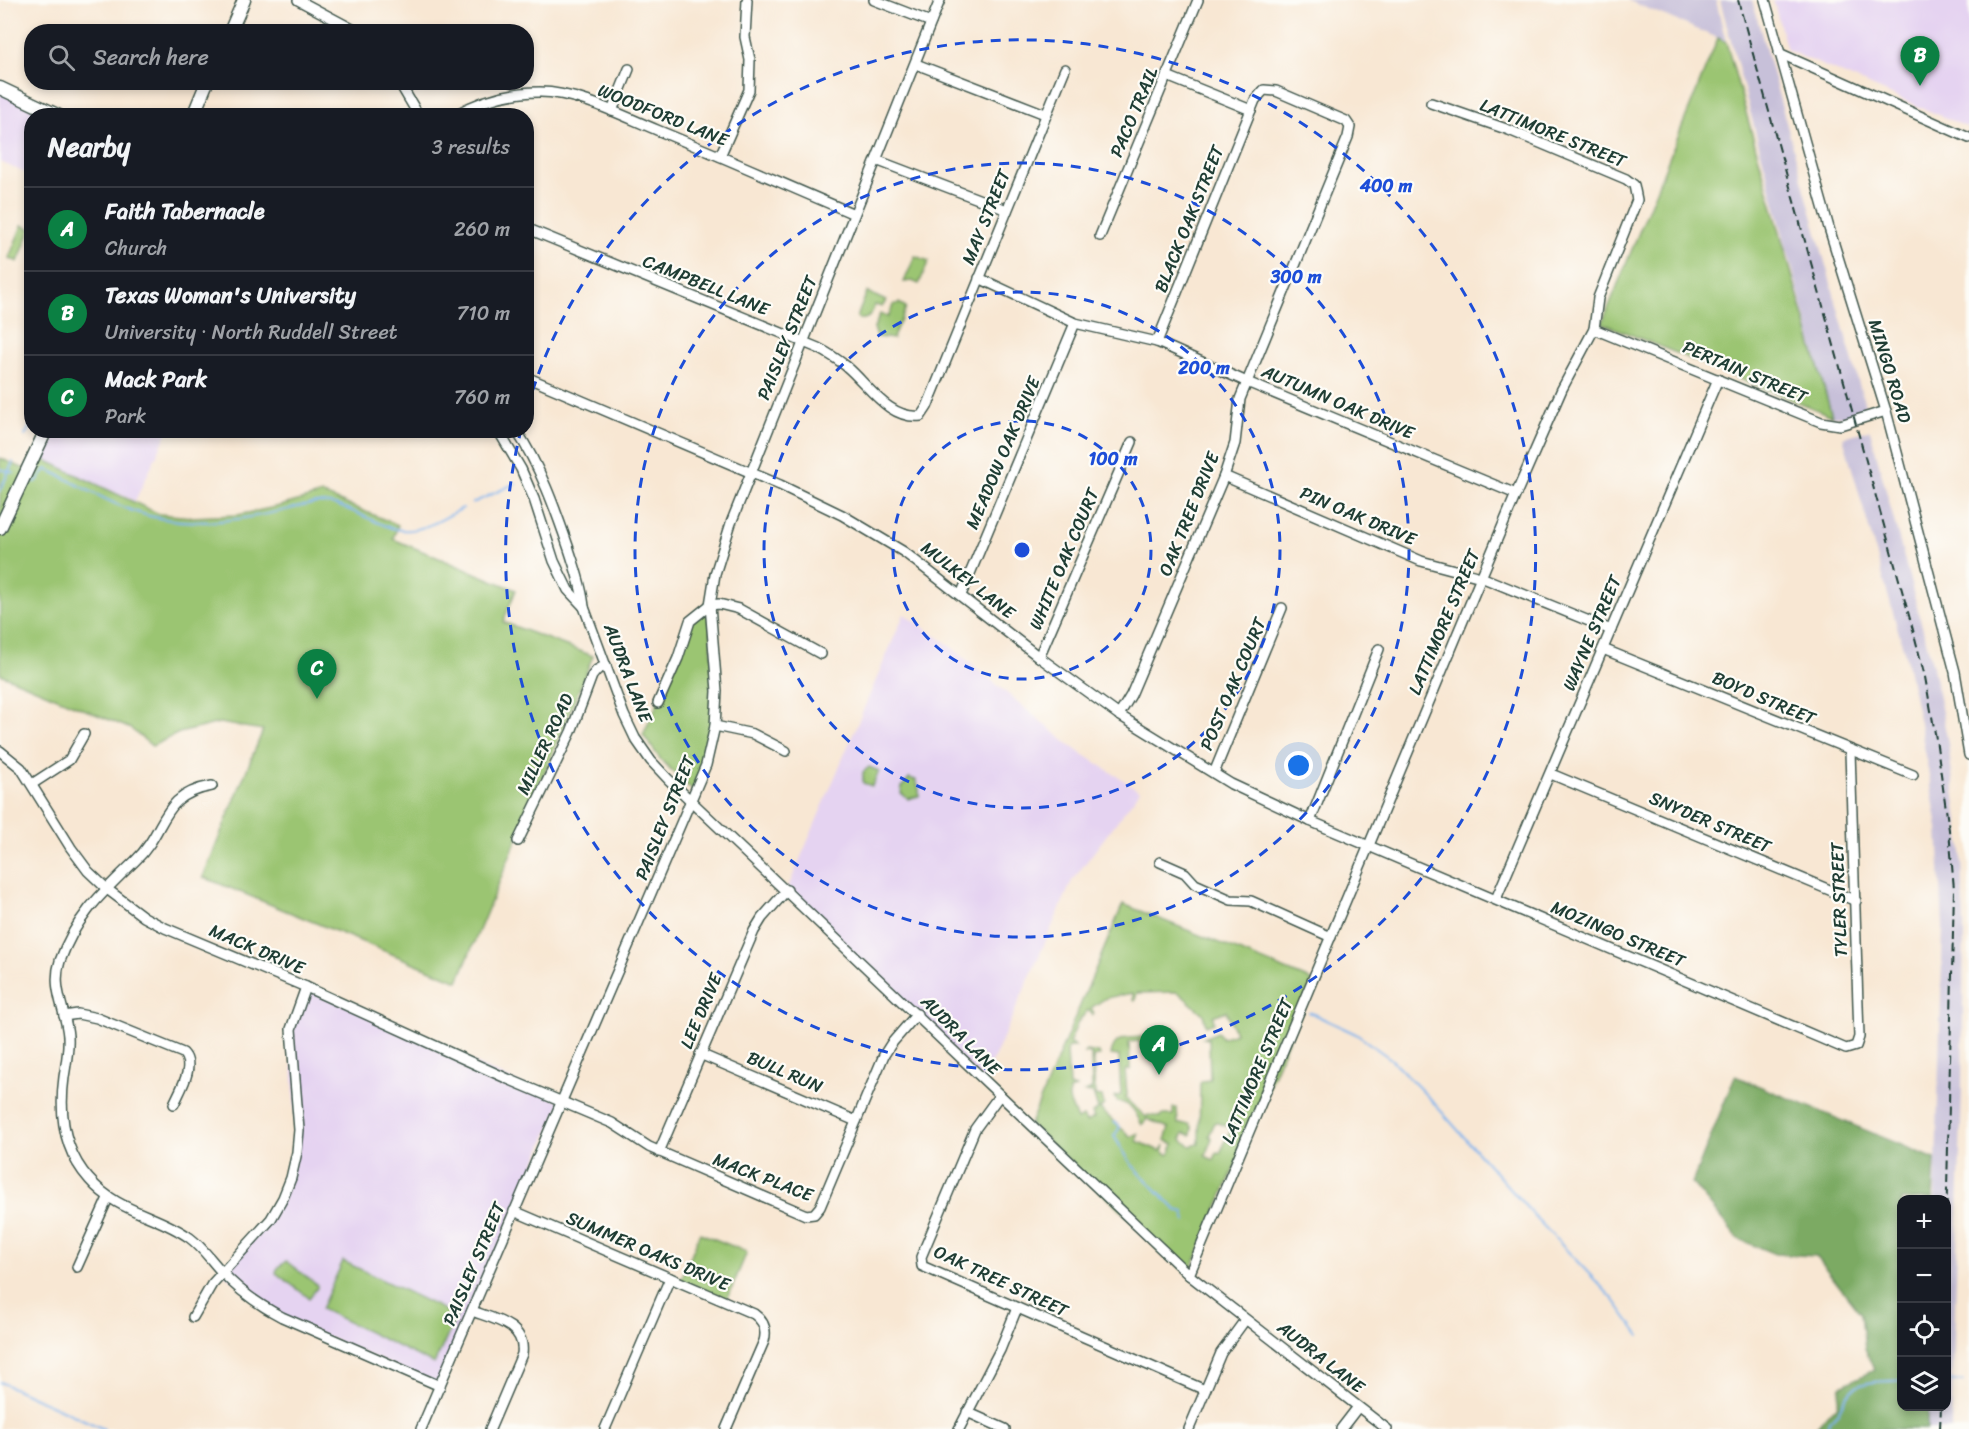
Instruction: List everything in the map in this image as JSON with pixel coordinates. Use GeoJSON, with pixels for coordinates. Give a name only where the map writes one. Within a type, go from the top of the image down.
{"type":"FeatureCollection","features":[{"type":"Feature","properties":{"kind":"main road"},"geometry":{"type":"LineString","coordinates":[[234,24],[244,0]]}},
{"type":"Feature","properties":{"kind":"main road"},"geometry":{"type":"LineString","coordinates":[[0,88],[42,108]]}},
{"type":"Feature","properties":{"kind":"main road"},"geometry":{"type":"LineString","coordinates":[[196,108],[204,90]]}},
{"type":"Feature","properties":{"kind":"main road"},"geometry":{"type":"LineString","coordinates":[[0,528],[42,438]]}},
{"type":"Feature","properties":{"kind":"street"},"geometry":{"type":"LineString","coordinates":[[298,0],[343,24]]}},
{"type":"Feature","properties":{"kind":"street"},"geometry":{"type":"LineString","coordinates":[[720,156],[749,90],[750,60],[745,37],[747,0]]}},
{"type":"Feature","properties":{"kind":"street"},"geometry":{"type":"LineString","coordinates":[[874,0],[932,22]]}},
{"type":"Feature","properties":{"kind":"street","name":"PAISLEY STREET"},"geometry":{"type":"LineString","coordinates":[[421,1429],[706,765],[715,726],[717,691],[710,605],[718,562],[731,523],[940,0]]}},
{"type":"Feature","properties":{"kind":"street","name":"PACO TRAIL"},"geometry":{"type":"LineString","coordinates":[[1100,236],[1198,0]]}},
{"type":"Feature","properties":{"kind":"street","name":"MINGO ROAD"},"geometry":{"type":"LineString","coordinates":[[1765,0],[1829,228],[1886,411],[1947,638],[1969,755]]}},
{"type":"Feature","properties":{"kind":"street"},"geometry":{"type":"LineString","coordinates":[[1779,53],[1969,138]]}},
{"type":"Feature","properties":{"kind":"street"},"geometry":{"type":"LineString","coordinates":[[916,64],[1046,114]]}},
{"type":"Feature","properties":{"kind":"street"},"geometry":{"type":"LineString","coordinates":[[612,111],[629,69]]}},
{"type":"Feature","properties":{"kind":"street","name":"MAY STREET"},"geometry":{"type":"LineString","coordinates":[[938,379],[1065,69]]}},
{"type":"Feature","properties":{"kind":"street"},"geometry":{"type":"LineString","coordinates":[[1167,76],[1251,110]]}},
{"type":"Feature","properties":{"kind":"street"},"geometry":{"type":"LineString","coordinates":[[404,90],[414,108]]}},
{"type":"Feature","properties":{"kind":"street","name":"OAK TREE DRIVE"},"geometry":{"type":"LineString","coordinates":[[1119,715],[1131,695],[1224,476],[1235,443],[1240,399],[1348,137],[1350,127],[1346,121],[1276,91],[1264,90],[1251,110]]}},
{"type":"Feature","properties":{"kind":"street","name":"WOODFORD LANE"},"geometry":{"type":"LineString","coordinates":[[467,108],[499,96],[541,92],[580,99],[854,214]]}},
{"type":"Feature","properties":{"kind":"street","name":"LATTIMORE STREET"},"geometry":{"type":"LineString","coordinates":[[1189,1275],[1516,494],[1562,388],[1594,329],[1598,298],[1637,200],[1634,185],[1626,178],[1509,130],[1431,103]]}},
{"type":"Feature","properties":{"kind":"street","name":"BLACK OAK STREET"},"geometry":{"type":"LineString","coordinates":[[1157,342],[1251,110]]}},
{"type":"Feature","properties":{"kind":"street"},"geometry":{"type":"LineString","coordinates":[[876,160],[1007,210]]}},
{"type":"Feature","properties":{"kind":"street","name":"CAMPBELL LANE"},"geometry":{"type":"LineString","coordinates":[[534,231],[831,355],[846,366],[889,407],[902,415],[921,416],[938,379]]}},
{"type":"Feature","properties":{"kind":"street","name":"AUTUMN OAK DRIVE"},"geometry":{"type":"LineString","coordinates":[[979,278],[1075,323],[1157,342],[1516,494]]}},
{"type":"Feature","properties":{"kind":"street","name":"MEADOW OAK DRIVE"},"geometry":{"type":"LineString","coordinates":[[961,595],[1075,323]]}},
{"type":"Feature","properties":{"kind":"street","name":"PERTAIN STREET"},"geometry":{"type":"LineString","coordinates":[[1594,329],[1821,422],[1840,424],[1886,411]]}},
{"type":"Feature","properties":{"kind":"street","name":"WAYNE STREET"},"geometry":{"type":"LineString","coordinates":[[1496,900],[1718,379]]}},
{"type":"Feature","properties":{"kind":"street","name":"MULKEY LANE"},"geometry":{"type":"LineString","coordinates":[[534,380],[751,473],[832,510],[872,532],[904,552],[1039,657],[1119,715],[1231,784],[1368,845]]}},
{"type":"Feature","properties":{"kind":"street","name":"AUDRA LANE"},"geometry":{"type":"LineString","coordinates":[[503,438],[521,469],[534,499],[554,561],[568,590],[584,607]]}},
{"type":"Feature","properties":{"kind":"street","name":"AUDRA LANE"},"geometry":{"type":"LineString","coordinates":[[520,438],[544,481],[559,519],[583,590],[584,607],[624,715],[651,761],[917,1014],[999,1096],[1189,1275],[1387,1429]]}},
{"type":"Feature","properties":{"kind":"street","name":"WHITE OAK COURT"},"geometry":{"type":"LineString","coordinates":[[1039,657],[1132,442]]}},
{"type":"Feature","properties":{"kind":"street","name":"PIN OAK DRIVE"},"geometry":{"type":"LineString","coordinates":[[1224,476],[1421,561],[1481,577]]}},
{"type":"Feature","properties":{"kind":"street"},"geometry":{"type":"LineString","coordinates":[[543,526],[559,519]]}},
{"type":"Feature","properties":{"kind":"street"},"geometry":{"type":"LineString","coordinates":[[1481,577],[1611,630]]}},
{"type":"Feature","properties":{"kind":"street"},"geometry":{"type":"LineString","coordinates":[[658,703],[678,658],[690,621],[710,605],[720,604],[739,609],[821,654]]}},
{"type":"Feature","properties":{"kind":"street","name":"POST OAK COURT"},"geometry":{"type":"LineString","coordinates":[[1214,773],[1282,608]]}},
{"type":"Feature","properties":{"kind":"street"},"geometry":{"type":"LineString","coordinates":[[1310,821],[1379,649]]}},
{"type":"Feature","properties":{"kind":"street","name":"BOYD STREET"},"geometry":{"type":"LineString","coordinates":[[1603,649],[1913,775]]}},
{"type":"Feature","properties":{"kind":"street","name":"MILLER ROAD"},"geometry":{"type":"LineString","coordinates":[[518,841],[568,739],[592,676],[606,665]]}},
{"type":"Feature","properties":{"kind":"street"},"geometry":{"type":"LineString","coordinates":[[715,726],[753,734],[786,752]]}},
{"type":"Feature","properties":{"kind":"street"},"geometry":{"type":"LineString","coordinates":[[32,784],[65,763],[73,755],[84,735]]}},
{"type":"Feature","properties":{"kind":"street","name":"MACK DRIVE"},"geometry":{"type":"LineString","coordinates":[[0,751],[18,765],[32,784],[76,856],[88,871],[134,911],[165,928],[306,987],[561,1102]]}},
{"type":"Feature","properties":{"kind":"street","name":"TYLER STREET"},"geometry":{"type":"LineString","coordinates":[[1850,751],[1859,992],[1859,1037],[1856,1046]]}},
{"type":"Feature","properties":{"kind":"street","name":"SNYDER STREET"},"geometry":{"type":"LineString","coordinates":[[1551,774],[1856,901]]}},
{"type":"Feature","properties":{"kind":"street"},"geometry":{"type":"LineString","coordinates":[[213,786],[192,791],[176,801],[145,852],[106,889],[80,919],[60,960],[57,987],[68,1039],[62,1108],[65,1135],[81,1169],[108,1198],[185,1235],[245,1294],[274,1313],[440,1386]]}},
{"type":"Feature","properties":{"kind":"street","name":"MOZINGO STREET"},"geometry":{"type":"LineString","coordinates":[[1368,845],[1846,1049],[1856,1046]]}},
{"type":"Feature","properties":{"kind":"street"},"geometry":{"type":"LineString","coordinates":[[1160,862],[1185,873],[1195,884],[1231,900],[1251,901],[1330,937]]}},
{"type":"Feature","properties":{"kind":"street","name":"LEE DRIVE"},"geometry":{"type":"LineString","coordinates":[[658,1152],[754,931],[762,918],[787,890]]}},
{"type":"Feature","properties":{"kind":"street"},"geometry":{"type":"LineString","coordinates":[[193,1317],[208,1289],[271,1219],[283,1198],[294,1169],[299,1130],[291,1029],[306,987]]}},
{"type":"Feature","properties":{"kind":"street"},"geometry":{"type":"LineString","coordinates":[[64,1016],[78,1014],[92,1016],[183,1053],[188,1059],[188,1066],[174,1104]]}},
{"type":"Feature","properties":{"kind":"street","name":"MACK PLACE"},"geometry":{"type":"LineString","coordinates":[[561,1102],[617,1126],[658,1152],[803,1214],[811,1215],[816,1213],[821,1204],[884,1055],[917,1014]]}},
{"type":"Feature","properties":{"kind":"street","name":"BULL RUN"},"geometry":{"type":"LineString","coordinates":[[700,1054],[856,1121]]}},
{"type":"Feature","properties":{"kind":"street","name":"OAK TREE STREET"},"geometry":{"type":"LineString","coordinates":[[999,1096],[975,1129],[920,1262],[924,1268],[1205,1390]]}},
{"type":"Feature","properties":{"kind":"street"},"geometry":{"type":"LineString","coordinates":[[77,1267],[108,1198]]}},
{"type":"Feature","properties":{"kind":"street","name":"SUMMER OAKS DRIVE"},"geometry":{"type":"LineString","coordinates":[[514,1211],[754,1314],[764,1325],[764,1341],[726,1429]]}},
{"type":"Feature","properties":{"kind":"street"},"geometry":{"type":"LineString","coordinates":[[605,1429],[670,1278]]}},
{"type":"Feature","properties":{"kind":"street"},"geometry":{"type":"LineString","coordinates":[[959,1429],[1003,1343],[1017,1308]]}},
{"type":"Feature","properties":{"kind":"street"},"geometry":{"type":"LineString","coordinates":[[472,1311],[514,1329],[519,1334],[523,1345],[522,1354],[490,1429]]}},
{"type":"Feature","properties":{"kind":"street"},"geometry":{"type":"LineString","coordinates":[[1189,1429],[1225,1347],[1245,1320]]}},
{"type":"Feature","properties":{"kind":"street"},"geometry":{"type":"LineString","coordinates":[[1341,1429],[1358,1407]]}},
{"type":"Feature","properties":{"kind":"street"},"geometry":{"type":"LineString","coordinates":[[967,1412],[1005,1429]]}},
{"type":"Feature","properties":{"kind":"shaded area"},"geometry":{"type":"Polygon","coordinates":[[[1627,0],[1716,0],[1726,42],[1718,38],[1627,0]]]}},
{"type":"Feature","properties":{"kind":"shaded area"},"geometry":{"type":"Polygon","coordinates":[[[1720,0],[1752,0],[1866,409],[1853,415],[1832,416],[1720,0]]]}},
{"type":"Feature","properties":{"kind":"shaded area"},"geometry":{"type":"Polygon","coordinates":[[[1773,0],[1969,0],[1969,128],[1787,50],[1773,0]]]}},
{"type":"Feature","properties":{"kind":"shaded area"},"geometry":{"type":"Polygon","coordinates":[[[0,88],[44,108],[24,108],[24,172],[0,162],[0,88]]]}},
{"type":"Feature","properties":{"kind":"shaded area"},"geometry":{"type":"Polygon","coordinates":[[[1870,430],[1933,667],[1948,743],[1962,852],[1964,924],[1962,1091],[1951,1429],[1927,1429],[1928,1411],[1951,1411],[1951,1195],[1935,1195],[1943,927],[1938,828],[1906,658],[1843,437],[1870,430]]]}},
{"type":"Feature","properties":{"kind":"shaded area"},"geometry":{"type":"Polygon","coordinates":[[[43,438],[165,438],[135,501],[42,459],[27,470],[43,438]]]}},
{"type":"Feature","properties":{"kind":"shaded area"},"geometry":{"type":"Polygon","coordinates":[[[904,614],[945,642],[1072,747],[1140,791],[1072,881],[984,1081],[787,890],[904,614]]]}},
{"type":"Feature","properties":{"kind":"shaded area"},"geometry":{"type":"Polygon","coordinates":[[[306,987],[561,1102],[440,1386],[282,1317],[222,1272],[271,1219],[297,1152],[291,1035],[306,987]]]}},
{"type":"Feature","properties":{"kind":"green space"},"geometry":{"type":"Polygon","coordinates":[[[1718,38],[1726,42],[1832,416],[1602,323],[1718,38]]]}},
{"type":"Feature","properties":{"kind":"green space"},"geometry":{"type":"Polygon","coordinates":[[[22,225],[24,226],[24,247],[18,262],[9,258],[22,225]]]}},
{"type":"Feature","properties":{"kind":"green space"},"geometry":{"type":"Polygon","coordinates":[[[915,256],[929,261],[919,284],[912,281],[904,282],[915,256]]]}},
{"type":"Feature","properties":{"kind":"green space"},"geometry":{"type":"Polygon","coordinates":[[[867,292],[886,301],[882,307],[875,305],[868,318],[859,319],[857,317],[867,292]]]}},
{"type":"Feature","properties":{"kind":"green space"},"geometry":{"type":"Polygon","coordinates":[[[899,303],[906,307],[893,339],[877,337],[874,328],[880,314],[888,317],[893,305],[899,303]]]}},
{"type":"Feature","properties":{"kind":"green space"},"geometry":{"type":"Polygon","coordinates":[[[0,458],[27,470],[41,458],[159,514],[192,517],[238,515],[322,494],[398,525],[393,539],[516,590],[503,622],[593,656],[458,981],[203,877],[263,730],[219,723],[179,733],[152,746],[131,729],[0,674],[0,458]]]}},
{"type":"Feature","properties":{"kind":"green space"},"geometry":{"type":"Polygon","coordinates":[[[710,605],[715,726],[695,793],[661,760],[643,735],[678,658],[690,621],[710,605]]]}},
{"type":"Feature","properties":{"kind":"green space"},"geometry":{"type":"Polygon","coordinates":[[[869,767],[879,771],[872,786],[863,783],[863,772],[869,767]]]}},
{"type":"Feature","properties":{"kind":"green space"},"geometry":{"type":"Polygon","coordinates":[[[909,778],[916,780],[919,796],[908,799],[901,793],[902,787],[909,778]]]}},
{"type":"Feature","properties":{"kind":"green space"},"geometry":{"type":"Polygon","coordinates":[[[1123,904],[1313,981],[1189,1275],[1030,1124],[1123,904]],[[1178,992],[1137,993],[1135,1000],[1133,993],[1106,998],[1091,1008],[1093,1015],[1088,1010],[1078,1022],[1069,1043],[1075,1047],[1068,1047],[1067,1051],[1069,1086],[1076,1088],[1069,1090],[1069,1100],[1077,1120],[1083,1117],[1086,1122],[1094,1118],[1092,1113],[1098,1109],[1093,1093],[1085,1092],[1092,1089],[1091,1054],[1084,1053],[1086,1051],[1099,1053],[1100,1056],[1093,1057],[1095,1096],[1102,1097],[1104,1104],[1100,1109],[1131,1137],[1138,1134],[1137,1141],[1160,1151],[1165,1145],[1163,1152],[1169,1155],[1174,1144],[1165,1140],[1169,1128],[1147,1119],[1142,1125],[1131,1107],[1118,1102],[1114,1097],[1121,1095],[1119,1056],[1111,1055],[1115,1044],[1122,1039],[1143,1037],[1144,1044],[1168,1042],[1168,1046],[1140,1048],[1139,1041],[1129,1042],[1130,1070],[1125,1070],[1127,1096],[1125,1098],[1146,1117],[1148,1115],[1161,1117],[1162,1115],[1173,1115],[1173,1108],[1177,1108],[1178,1124],[1189,1124],[1192,1128],[1191,1135],[1184,1133],[1181,1139],[1191,1146],[1199,1144],[1200,1084],[1202,1081],[1210,1080],[1209,1039],[1203,1038],[1218,1032],[1222,1038],[1235,1033],[1226,1011],[1213,1016],[1214,1023],[1206,1026],[1203,1014],[1178,992]],[[1215,1122],[1209,1136],[1212,1138],[1205,1156],[1214,1160],[1232,1128],[1215,1122]]]}},
{"type":"Feature","properties":{"kind":"green space"},"geometry":{"type":"Polygon","coordinates":[[[1735,1076],[1935,1159],[1933,1195],[1897,1195],[1897,1411],[1927,1411],[1927,1429],[1828,1429],[1817,1426],[1828,1413],[1837,1407],[1841,1386],[1874,1370],[1865,1348],[1861,1314],[1816,1256],[1775,1254],[1738,1239],[1692,1183],[1735,1076]]]}},
{"type":"Feature","properties":{"kind":"green space"},"geometry":{"type":"Polygon","coordinates":[[[700,1233],[747,1252],[726,1302],[680,1282],[700,1233]]]}},
{"type":"Feature","properties":{"kind":"green space"},"geometry":{"type":"Polygon","coordinates":[[[286,1261],[317,1285],[309,1298],[276,1273],[286,1261]]]}},
{"type":"Feature","properties":{"kind":"green space"},"geometry":{"type":"Polygon","coordinates":[[[343,1261],[457,1316],[434,1364],[321,1309],[343,1261]]]}},
{"type":"Feature","properties":{"kind":"waterway"},"geometry":{"type":"LineString","coordinates":[[0,491],[13,462]]}},
{"type":"Feature","properties":{"kind":"waterway"},"geometry":{"type":"LineString","coordinates":[[0,469],[14,473]]}},
{"type":"Feature","properties":{"kind":"waterway"},"geometry":{"type":"LineString","coordinates":[[34,482],[46,469],[133,511],[156,518],[179,521],[225,521],[316,503],[341,507],[388,527],[410,530],[430,525],[463,508]]}},
{"type":"Feature","properties":{"kind":"waterway"},"geometry":{"type":"LineString","coordinates":[[473,503],[516,483]]}},
{"type":"Feature","properties":{"kind":"waterway"},"geometry":{"type":"LineString","coordinates":[[1309,1012],[1356,1034],[1391,1059],[1614,1300],[1640,1336]]}},
{"type":"Feature","properties":{"kind":"waterway"},"geometry":{"type":"LineString","coordinates":[[1114,1122],[1120,1127],[1114,1136],[1132,1165],[1176,1210],[1184,1212],[1186,1222]]}},
{"type":"Feature","properties":{"kind":"waterway"},"geometry":{"type":"LineString","coordinates":[[1828,1429],[1830,1421],[1853,1389],[1866,1383],[1897,1380]]}},
{"type":"Feature","properties":{"kind":"waterway"},"geometry":{"type":"LineString","coordinates":[[1951,1381],[1963,1382]]}},
{"type":"Feature","properties":{"kind":"waterway"},"geometry":{"type":"LineString","coordinates":[[0,1382],[104,1429]]}},
{"type":"Feature","properties":{"kind":"railway"},"geometry":{"type":"LineString","coordinates":[[1738,0],[1913,630],[1925,677],[1936,739],[1949,830],[1954,889],[1947,1195]]}},
{"type":"Feature","properties":{"kind":"railway"},"geometry":{"type":"LineString","coordinates":[[1940,1429],[1941,1411]]}},
{"type":"Feature","properties":{"kind":"place","name":"Texas Woman's University"},"geometry":{"type":"Point","coordinates":[1920,86]}},
{"type":"Feature","properties":{"kind":"place","name":"Mack Park"},"geometry":{"type":"Point","coordinates":[317,699]}},
{"type":"Feature","properties":{"kind":"place","name":"Faith Tabernacle"},"geometry":{"type":"Point","coordinates":[1159,1075]}}]}
